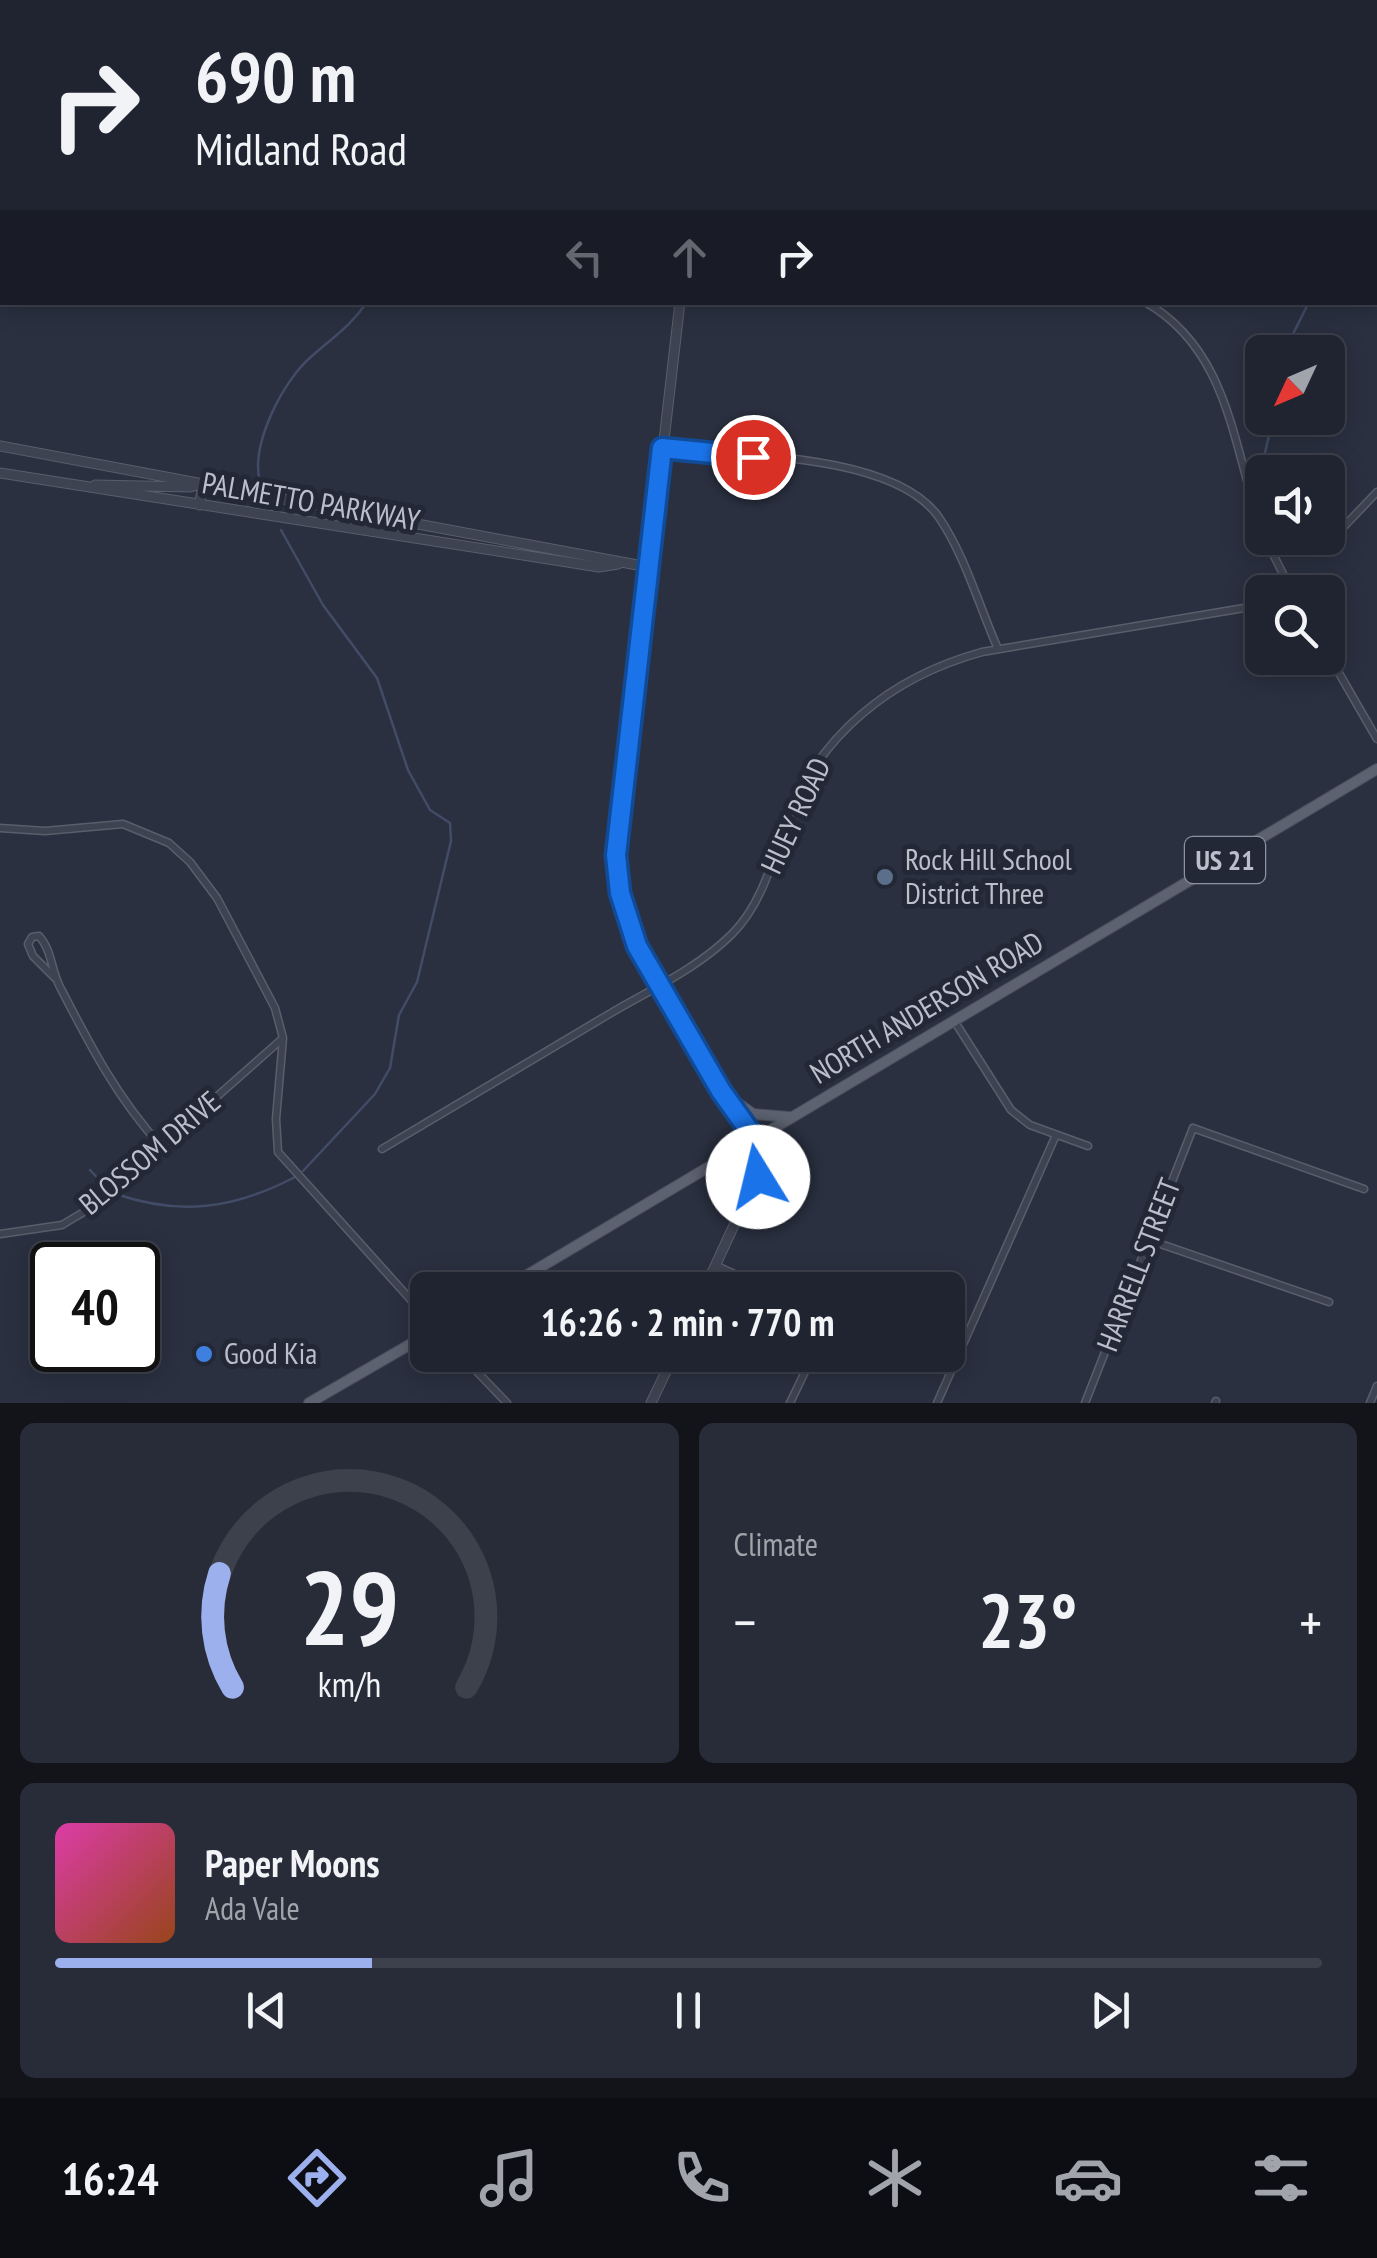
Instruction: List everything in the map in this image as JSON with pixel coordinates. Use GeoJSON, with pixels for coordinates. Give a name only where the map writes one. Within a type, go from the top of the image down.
{"type":"FeatureCollection","features":[{"type":"Feature","properties":{"kind":"main road","name":"NORTH ANDERSON ROAD"},"geometry":{"type":"LineString","coordinates":[[532,1272],[1377,769]]}},
{"type":"Feature","properties":{"kind":"main road"},"geometry":{"type":"LineString","coordinates":[[721,1091],[754,1114],[794,1116]]}},
{"type":"Feature","properties":{"kind":"main road"},"geometry":{"type":"LineString","coordinates":[[712,1165],[735,1176],[744,1190]]}},
{"type":"Feature","properties":{"kind":"main road"},"geometry":{"type":"LineString","coordinates":[[309,1403],[410,1344]]}},
{"type":"Feature","properties":{"kind":"street"},"geometry":{"type":"LineString","coordinates":[[680,305],[616,855],[620,893],[637,946],[721,1091],[756,1140],[760,1169],[712,1272]]}},
{"type":"Feature","properties":{"kind":"street"},"geometry":{"type":"LineString","coordinates":[[1148,305],[1178,326],[1210,367],[1230,414],[1245,467]]}},
{"type":"Feature","properties":{"kind":"street","name":"PALMETTO PARKWAY"},"geometry":{"type":"LineString","coordinates":[[0,446],[601,556],[620,564]]}},
{"type":"Feature","properties":{"kind":"street"},"geometry":{"type":"LineString","coordinates":[[662,448],[812,462],[895,481],[937,516],[998,649]]}},
{"type":"Feature","properties":{"kind":"street","name":"PALMETTO PARKWAY"},"geometry":{"type":"LineString","coordinates":[[0,474],[598,567],[648,567]]}},
{"type":"Feature","properties":{"kind":"street"},"geometry":{"type":"LineString","coordinates":[[84,487],[190,487],[204,482]]}},
{"type":"Feature","properties":{"kind":"street"},"geometry":{"type":"LineString","coordinates":[[199,505],[204,482]]}},
{"type":"Feature","properties":{"kind":"street"},"geometry":{"type":"LineString","coordinates":[[1345,526],[1377,492]]}},
{"type":"Feature","properties":{"kind":"street","name":"HUEY ROAD"},"geometry":{"type":"LineString","coordinates":[[382,1149],[658,985],[734,933],[756,901],[811,770],[842,730],[902,684],[949,661],[998,649],[1245,607]]}},
{"type":"Feature","properties":{"kind":"street"},"geometry":{"type":"LineString","coordinates":[[1340,675],[1377,739]]}},
{"type":"Feature","properties":{"kind":"street"},"geometry":{"type":"LineString","coordinates":[[0,828],[45,831],[123,824],[169,843],[217,898],[275,1008],[283,1038],[276,1119],[278,1152],[410,1299]]}},
{"type":"Feature","properties":{"kind":"street"},"geometry":{"type":"LineString","coordinates":[[55,978],[33,956],[28,944],[32,937],[39,936],[46,944],[55,978],[126,1108],[161,1146]]}},
{"type":"Feature","properties":{"kind":"street"},"geometry":{"type":"LineString","coordinates":[[955,1022],[1011,1110],[1030,1125],[1088,1146]]}},
{"type":"Feature","properties":{"kind":"street","name":"BLOSSOM DRIVE"},"geometry":{"type":"LineString","coordinates":[[0,1234],[62,1225],[92,1208],[283,1038]]}},
{"type":"Feature","properties":{"kind":"street"},"geometry":{"type":"LineString","coordinates":[[721,1091],[744,1147],[742,1208]]}},
{"type":"Feature","properties":{"kind":"street","name":"HARRELL STREET"},"geometry":{"type":"LineString","coordinates":[[1084,1403],[1193,1128],[1364,1189]]}},
{"type":"Feature","properties":{"kind":"street"},"geometry":{"type":"LineString","coordinates":[[937,1403],[1056,1135]]}},
{"type":"Feature","properties":{"kind":"street"},"geometry":{"type":"LineString","coordinates":[[1149,1240],[1329,1302]]}},
{"type":"Feature","properties":{"kind":"street"},"geometry":{"type":"LineString","coordinates":[[715,1266],[728,1272]]}},
{"type":"Feature","properties":{"kind":"street"},"geometry":{"type":"LineString","coordinates":[[477,1372],[507,1403]]}},
{"type":"Feature","properties":{"kind":"street"},"geometry":{"type":"LineString","coordinates":[[651,1403],[666,1372]]}},
{"type":"Feature","properties":{"kind":"street"},"geometry":{"type":"LineString","coordinates":[[790,1403],[805,1372]]}},
{"type":"Feature","properties":{"kind":"street"},"geometry":{"type":"LineString","coordinates":[[1370,1403],[1377,1386]]}},
{"type":"Feature","properties":{"kind":"waterway"},"geometry":{"type":"LineString","coordinates":[[260,482],[258,467],[264,432],[280,397],[301,367],[365,305]]}},
{"type":"Feature","properties":{"kind":"waterway"},"geometry":{"type":"LineString","coordinates":[[1292,335],[1308,305]]}},
{"type":"Feature","properties":{"kind":"waterway"},"geometry":{"type":"LineString","coordinates":[[1264,455],[1269,435]]}},
{"type":"Feature","properties":{"kind":"waterway"},"geometry":{"type":"LineString","coordinates":[[281,530],[323,605],[377,678],[408,770],[430,810],[450,823],[451,841],[417,982],[399,1015],[390,1068],[375,1094],[303,1171]]}},
{"type":"Feature","properties":{"kind":"waterway"},"geometry":{"type":"LineString","coordinates":[[90,1170],[108,1189]]}},
{"type":"Feature","properties":{"kind":"waterway"},"geometry":{"type":"LineString","coordinates":[[116,1194],[162,1205],[207,1206],[250,1196],[295,1177]]}},
{"type":"Feature","properties":{"kind":"place","name":"Rock Hill School District Three"},"geometry":{"type":"Point","coordinates":[885,877]}},
{"type":"Feature","properties":{"kind":"place","name":"Good Kia"},"geometry":{"type":"Point","coordinates":[204,1354]}},
{"type":"Feature","properties":{"kind":"route"},"geometry":{"type":"LineString","coordinates":[[753,457],[662,448],[616,855],[620,893],[637,946],[721,1091],[756,1140],[760,1153],[758,1177]]}}]}
